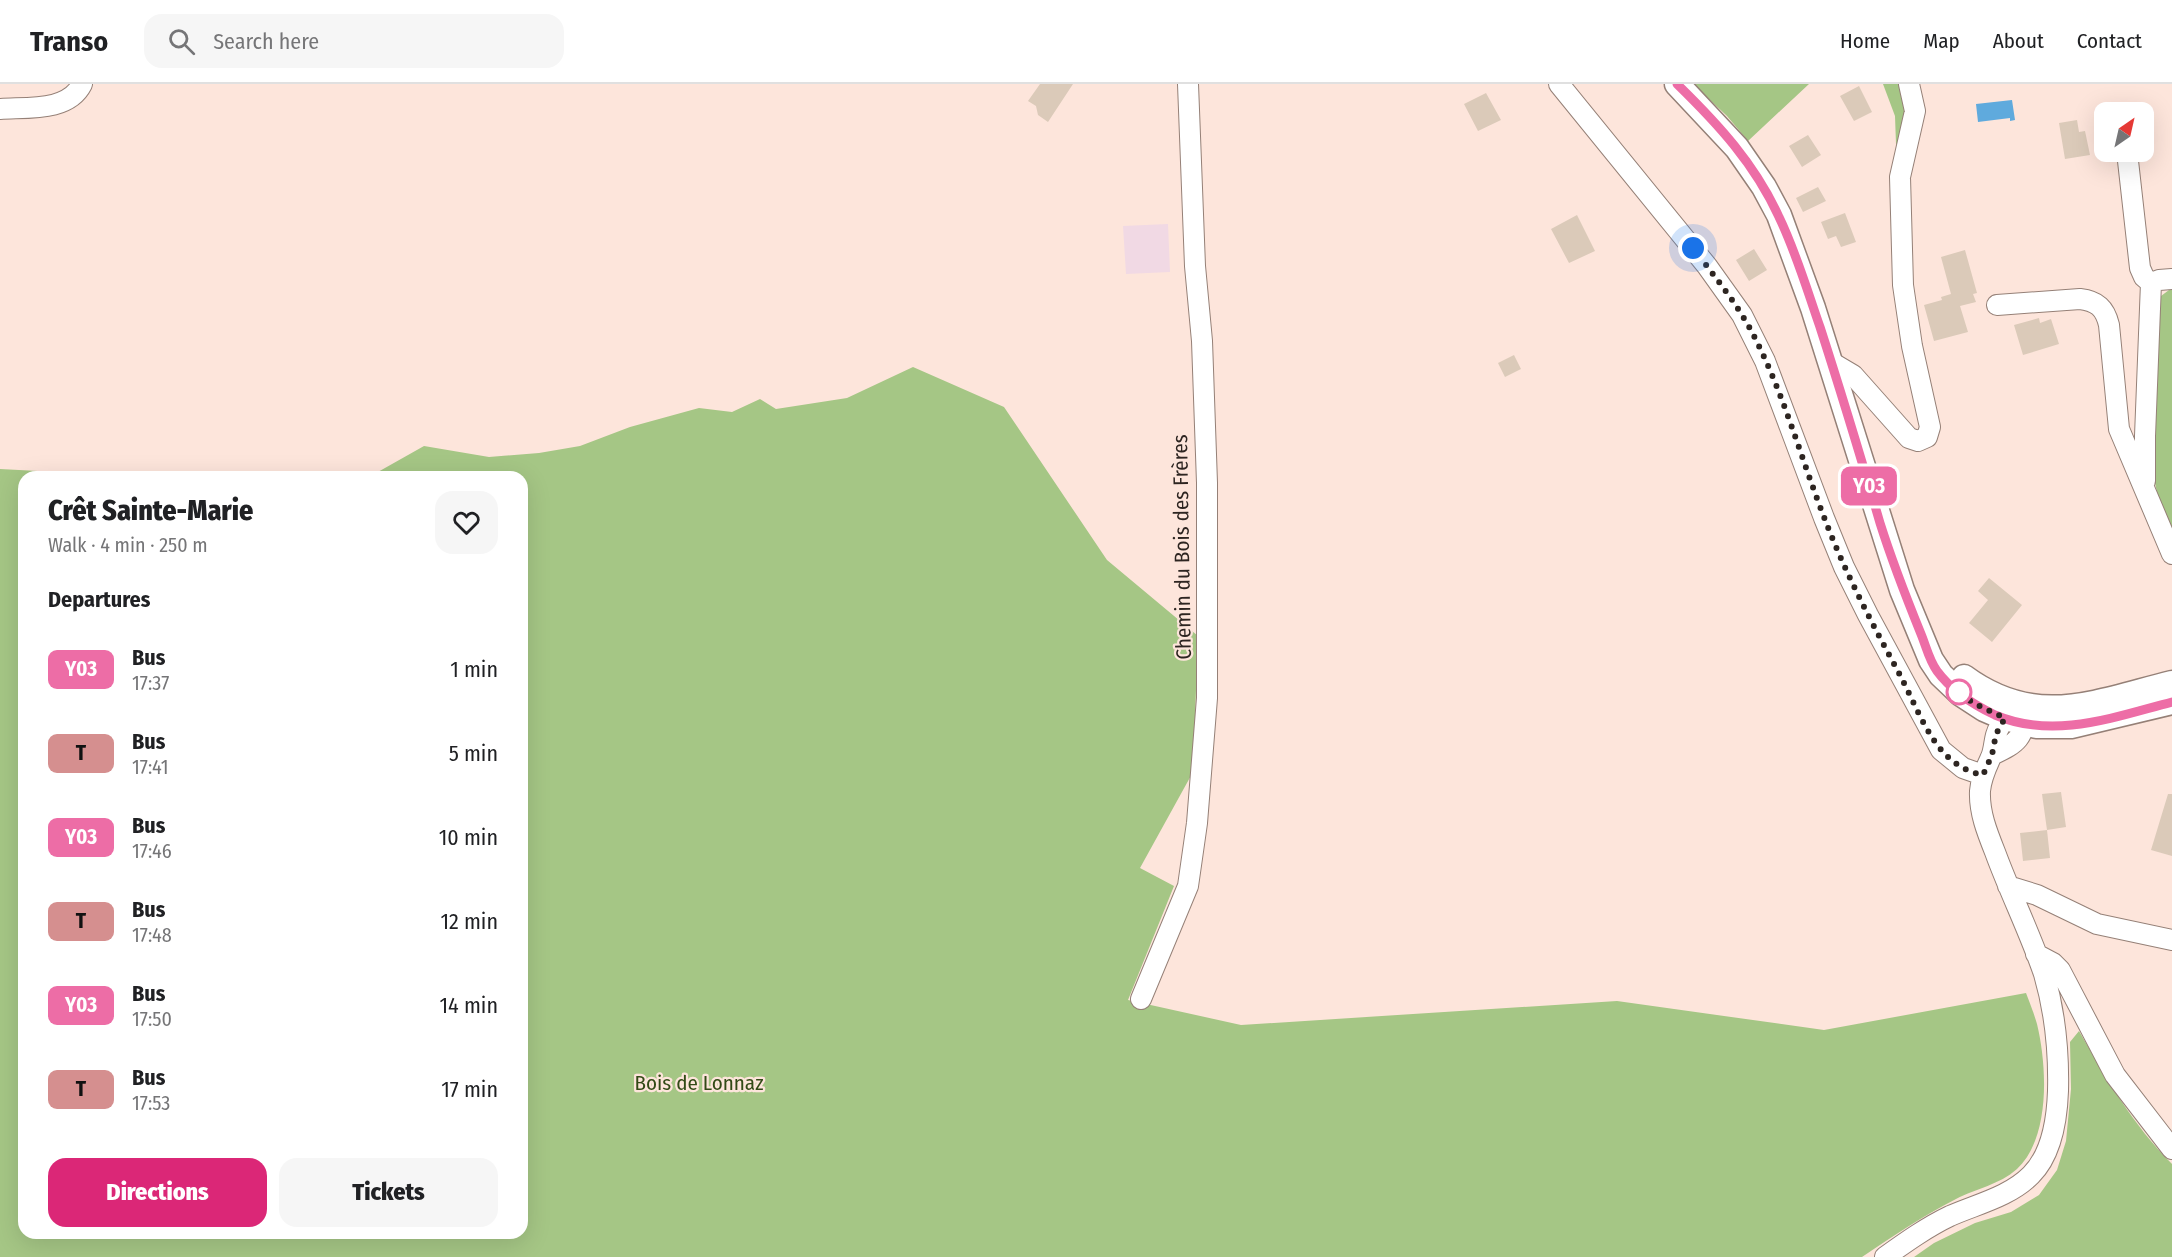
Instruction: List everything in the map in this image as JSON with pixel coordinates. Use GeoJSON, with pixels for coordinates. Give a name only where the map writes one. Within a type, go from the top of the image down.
{"type":"FeatureCollection","features":[{"type":"Feature","properties":{"kind":"main road"},"geometry":{"type":"LineString","coordinates":[[1677,84],[1730,139],[1764,187],[1791,243],[1895,568],[1931,660],[1947,681],[1973,703],[2019,713],[2047,727],[2072,726],[2172,702]]}},
{"type":"Feature","properties":{"kind":"main road"},"geometry":{"type":"LineString","coordinates":[[2019,713],[2072,707],[2172,683]]}},
{"type":"Feature","properties":{"kind":"street","name":"Chemin du Bois des Frères"},"geometry":{"type":"LineString","coordinates":[[1141,999],[1188,886],[1197,823],[1207,698],[1207,483],[1188,84]]}},
{"type":"Feature","properties":{"kind":"street"},"geometry":{"type":"LineString","coordinates":[[1559,84],[1707,266],[1742,315],[1766,361],[1824,518],[1844,567],[1868,615],[1941,750],[1963,768],[1983,775]]}},
{"type":"Feature","properties":{"kind":"street"},"geometry":{"type":"LineString","coordinates":[[1831,363],[1853,375],[1913,441],[1927,437],[1930,427],[1912,346],[1902,274],[1900,177],[1915,111],[1909,84]]}},
{"type":"Feature","properties":{"kind":"street"},"geometry":{"type":"LineString","coordinates":[[0,109],[63,102],[80,88]]}},
{"type":"Feature","properties":{"kind":"street"},"geometry":{"type":"LineString","coordinates":[[2128,162],[2140,268],[2144,277],[2151,283]]}},
{"type":"Feature","properties":{"kind":"street"},"geometry":{"type":"LineString","coordinates":[[2151,283],[2172,279]]}},
{"type":"Feature","properties":{"kind":"street"},"geometry":{"type":"LineString","coordinates":[[2146,489],[2145,435],[2151,283]]}},
{"type":"Feature","properties":{"kind":"street"},"geometry":{"type":"LineString","coordinates":[[1997,305],[2080,299],[2090,300],[2100,306],[2106,314],[2120,429],[2172,554]]}},
{"type":"Feature","properties":{"kind":"street"},"geometry":{"type":"LineString","coordinates":[[1885,1257],[1948,1217],[2018,1187],[2032,1174],[2043,1158],[2055,1122],[2058,1072],[2050,995],[1982,815],[1980,801],[1983,775],[1992,755],[1996,734],[2019,713]]}},
{"type":"Feature","properties":{"kind":"street"},"geometry":{"type":"LineString","coordinates":[[2008,886],[2037,895],[2097,924],[2172,940]]}},
{"type":"Feature","properties":{"kind":"street"},"geometry":{"type":"LineString","coordinates":[[2036,954],[2053,963],[2060,970],[2115,1075],[2172,1149]]}},
{"type":"Feature","properties":{"kind":"shaded area"},"geometry":{"type":"Polygon","coordinates":[[[1168,224],[1170,272],[1126,274],[1123,226],[1168,224]]]}},
{"type":"Feature","properties":{"kind":"green space"},"geometry":{"type":"Polygon","coordinates":[[[1693,84],[1809,84],[1748,141],[1727,116],[1693,84]]]}},
{"type":"Feature","properties":{"kind":"green space"},"geometry":{"type":"Polygon","coordinates":[[[1883,84],[1903,84],[1908,99],[1902,143],[1896,144],[1895,116],[1883,84]]]}},
{"type":"Feature","properties":{"kind":"green space"},"geometry":{"type":"Polygon","coordinates":[[[2172,290],[2172,537],[2158,497],[2152,469],[2158,306],[2161,296],[2172,290]]]}},
{"type":"Feature","properties":{"kind":"green space","name":"Bois de Lonnaz"},"geometry":{"type":"Polygon","coordinates":[[[913,367],[1004,407],[1107,560],[1198,636],[1193,772],[1140,868],[1174,886],[1128,1000],[1241,1025],[1617,1001],[1824,1030],[2026,993],[2037,1024],[2044,1079],[2041,1120],[2036,1139],[2028,1155],[2017,1169],[2003,1179],[1944,1206],[1908,1226],[1862,1257],[0,1257],[0,469],[38,471],[18,471],[18,1239],[528,1239],[528,471],[380,471],[424,446],[489,457],[539,453],[580,446],[630,427],[699,408],[732,412],[760,399],[776,409],[847,398],[913,367]]]}},
{"type":"Feature","properties":{"kind":"green space"},"geometry":{"type":"Polygon","coordinates":[[[2079,1031],[2133,1117],[2172,1164],[2172,1257],[1914,1257],[1934,1243],[1975,1223],[2011,1212],[2039,1195],[2057,1170],[2066,1141],[2071,1089],[2070,1042],[2079,1031]]]}},
{"type":"Feature","properties":{"kind":"water"},"geometry":{"type":"Polygon","coordinates":[[[2012,100],[2015,120],[2010,121],[2010,118],[1978,122],[1976,104],[2012,100]]]}},
{"type":"Feature","properties":{"kind":"building"},"geometry":{"type":"Polygon","coordinates":[[[1040,84],[1073,84],[1048,122],[1038,115],[1036,106],[1028,101],[1040,84]]]}},
{"type":"Feature","properties":{"kind":"building"},"geometry":{"type":"Polygon","coordinates":[[[1859,86],[1872,112],[1854,121],[1840,96],[1859,86]]]}},
{"type":"Feature","properties":{"kind":"building"},"geometry":{"type":"Polygon","coordinates":[[[1486,93],[1501,120],[1478,131],[1464,104],[1486,93]]]}},
{"type":"Feature","properties":{"kind":"building"},"geometry":{"type":"Polygon","coordinates":[[[2077,120],[2079,132],[2085,131],[2090,155],[2065,159],[2059,123],[2077,120]]]}},
{"type":"Feature","properties":{"kind":"building"},"geometry":{"type":"Polygon","coordinates":[[[1808,135],[1821,155],[1802,167],[1789,146],[1808,135]]]}},
{"type":"Feature","properties":{"kind":"building"},"geometry":{"type":"Polygon","coordinates":[[[1818,187],[1826,201],[1803,212],[1796,198],[1818,187]]]}},
{"type":"Feature","properties":{"kind":"building"},"geometry":{"type":"Polygon","coordinates":[[[1845,213],[1856,242],[1841,247],[1836,236],[1828,239],[1821,222],[1845,213]]]}},
{"type":"Feature","properties":{"kind":"building"},"geometry":{"type":"Polygon","coordinates":[[[1577,215],[1595,251],[1569,263],[1551,229],[1577,215]]]}},
{"type":"Feature","properties":{"kind":"building"},"geometry":{"type":"Polygon","coordinates":[[[1754,249],[1767,270],[1749,281],[1736,260],[1754,249]]]}},
{"type":"Feature","properties":{"kind":"building"},"geometry":{"type":"Polygon","coordinates":[[[1965,250],[1977,293],[1973,294],[1976,302],[1960,306],[1968,332],[1934,341],[1924,305],[1942,300],[1941,297],[1951,294],[1941,257],[1965,250]]]}},
{"type":"Feature","properties":{"kind":"building"},"geometry":{"type":"Polygon","coordinates":[[[2039,318],[2040,323],[2051,319],[2059,344],[2023,355],[2014,325],[2039,318]]]}},
{"type":"Feature","properties":{"kind":"building"},"geometry":{"type":"Polygon","coordinates":[[[1514,355],[1521,369],[1505,377],[1498,363],[1514,355]]]}},
{"type":"Feature","properties":{"kind":"building"},"geometry":{"type":"Polygon","coordinates":[[[1989,578],[2022,605],[1992,642],[1969,623],[1988,600],[1978,591],[1989,578]]]}},
{"type":"Feature","properties":{"kind":"building"},"geometry":{"type":"Polygon","coordinates":[[[2061,792],[2066,827],[2047,830],[2042,794],[2061,792]]]}},
{"type":"Feature","properties":{"kind":"building"},"geometry":{"type":"Polygon","coordinates":[[[2168,794],[2172,794],[2172,856],[2151,850],[2168,794]]]}},
{"type":"Feature","properties":{"kind":"building"},"geometry":{"type":"Polygon","coordinates":[[[2047,830],[2050,858],[2023,861],[2020,833],[2047,830]]]}},
{"type":"Feature","properties":{"kind":"bus line","name":"Y03"},"geometry":{"type":"LineString","coordinates":[[1677,84],[1737,148],[1764,187],[1779,215],[1814,308],[1902,590],[1936,669],[1973,703],[2015,722],[2036,726],[2072,726],[2172,702]]}},
{"type":"Feature","properties":{"kind":"route"},"geometry":{"type":"LineString","coordinates":[[1693,248],[1735,304],[1755,338],[1766,361],[1844,567],[1934,740],[1947,757],[1955,763],[1983,775],[1992,755],[1996,734],[2005,718],[1973,703],[1959,692]]}}]}
